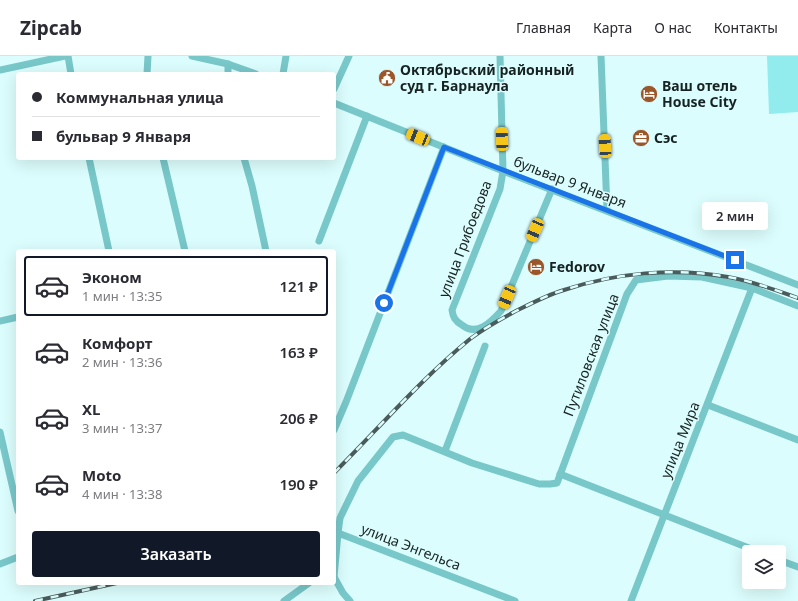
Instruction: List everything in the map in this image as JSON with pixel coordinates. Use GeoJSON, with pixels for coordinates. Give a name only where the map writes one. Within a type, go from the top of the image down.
{"type":"FeatureCollection","features":[{"type":"Feature","properties":{"kind":"street"},"geometry":{"type":"LineString","coordinates":[[0,70],[66,56],[70,72]]}},
{"type":"Feature","properties":{"kind":"street"},"geometry":{"type":"LineString","coordinates":[[147,72],[148,56]]}},
{"type":"Feature","properties":{"kind":"street"},"geometry":{"type":"LineString","coordinates":[[192,56],[228,64],[250,72]]}},
{"type":"Feature","properties":{"kind":"street"},"geometry":{"type":"LineString","coordinates":[[283,72],[286,56]]}},
{"type":"Feature","properties":{"kind":"street"},"geometry":{"type":"LineString","coordinates":[[336,85],[349,56]]}},
{"type":"Feature","properties":{"kind":"street","name":"улица Грибоедова"},"geometry":{"type":"LineString","coordinates":[[500,56],[503,170],[500,188],[452,310],[453,317],[458,323],[473,331],[488,324],[502,311],[552,189]]}},
{"type":"Feature","properties":{"kind":"street"},"geometry":{"type":"LineString","coordinates":[[601,56],[607,210]]}},
{"type":"Feature","properties":{"kind":"street"},"geometry":{"type":"LineString","coordinates":[[228,64],[228,72]]}},
{"type":"Feature","properties":{"kind":"street","name":"бульвар 9 Января"},"geometry":{"type":"LineString","coordinates":[[336,104],[798,285]]}},
{"type":"Feature","properties":{"kind":"street"},"geometry":{"type":"LineString","coordinates":[[319,241],[367,116]]}},
{"type":"Feature","properties":{"kind":"street"},"geometry":{"type":"LineString","coordinates":[[336,425],[444,147]]}},
{"type":"Feature","properties":{"kind":"street"},"geometry":{"type":"LineString","coordinates":[[89,160],[109,249]]}},
{"type":"Feature","properties":{"kind":"street"},"geometry":{"type":"LineString","coordinates":[[163,160],[185,249]]}},
{"type":"Feature","properties":{"kind":"street"},"geometry":{"type":"LineString","coordinates":[[245,160],[252,186],[266,249]]}},
{"type":"Feature","properties":{"kind":"street","name":"Путиловская улица"},"geometry":{"type":"LineString","coordinates":[[445,451],[472,463],[539,484],[557,483],[627,294],[636,280],[668,276],[702,277],[752,288]]}},
{"type":"Feature","properties":{"kind":"street"},"geometry":{"type":"LineString","coordinates":[[752,288],[798,306]]}},
{"type":"Feature","properties":{"kind":"street","name":"улица Мира"},"geometry":{"type":"LineString","coordinates":[[630,601],[708,405],[752,288]]}},
{"type":"Feature","properties":{"kind":"street"},"geometry":{"type":"LineString","coordinates":[[0,320],[16,317]]}},
{"type":"Feature","properties":{"kind":"street"},"geometry":{"type":"LineString","coordinates":[[338,533],[340,518],[358,481],[393,437],[403,435],[445,451],[485,346]]}},
{"type":"Feature","properties":{"kind":"street"},"geometry":{"type":"LineString","coordinates":[[708,405],[798,440]]}},
{"type":"Feature","properties":{"kind":"street"},"geometry":{"type":"LineString","coordinates":[[0,432],[16,502]]}},
{"type":"Feature","properties":{"kind":"street"},"geometry":{"type":"LineString","coordinates":[[560,474],[742,545]]}},
{"type":"Feature","properties":{"kind":"street","name":"улица Энгельса"},"geometry":{"type":"LineString","coordinates":[[336,555],[338,533],[515,601]]}},
{"type":"Feature","properties":{"kind":"street"},"geometry":{"type":"LineString","coordinates":[[0,564],[16,558]]}},
{"type":"Feature","properties":{"kind":"street"},"geometry":{"type":"LineString","coordinates":[[786,563],[798,567]]}},
{"type":"Feature","properties":{"kind":"street"},"geometry":{"type":"LineString","coordinates":[[336,581],[343,593],[350,601]]}},
{"type":"Feature","properties":{"kind":"street"},"geometry":{"type":"LineString","coordinates":[[284,601],[306,585]]}},
{"type":"Feature","properties":{"kind":"shaded area"},"geometry":{"type":"Polygon","coordinates":[[[767,56],[798,56],[798,112],[769,114],[767,56]]]}},
{"type":"Feature","properties":{"kind":"railway"},"geometry":{"type":"LineString","coordinates":[[336,471],[434,370],[470,339],[508,315],[551,294],[604,279],[645,273],[687,272],[746,281],[798,298]]}},
{"type":"Feature","properties":{"kind":"railway"},"geometry":{"type":"LineString","coordinates":[[35,601],[108,585]]}},
{"type":"Feature","properties":{"kind":"place","name":"Октябрьский районный суд г. Барнаула"},"geometry":{"type":"Point","coordinates":[387,78]}},
{"type":"Feature","properties":{"kind":"place","name":"Ваш отель House City"},"geometry":{"type":"Point","coordinates":[649,94]}},
{"type":"Feature","properties":{"kind":"place","name":"Сэс"},"geometry":{"type":"Point","coordinates":[641,138]}},
{"type":"Feature","properties":{"kind":"place","name":"Fedorov"},"geometry":{"type":"Point","coordinates":[536,267]}},
{"type":"Feature","properties":{"kind":"route"},"geometry":{"type":"LineString","coordinates":[[384,303],[444,147],[735,260]]}}]}
